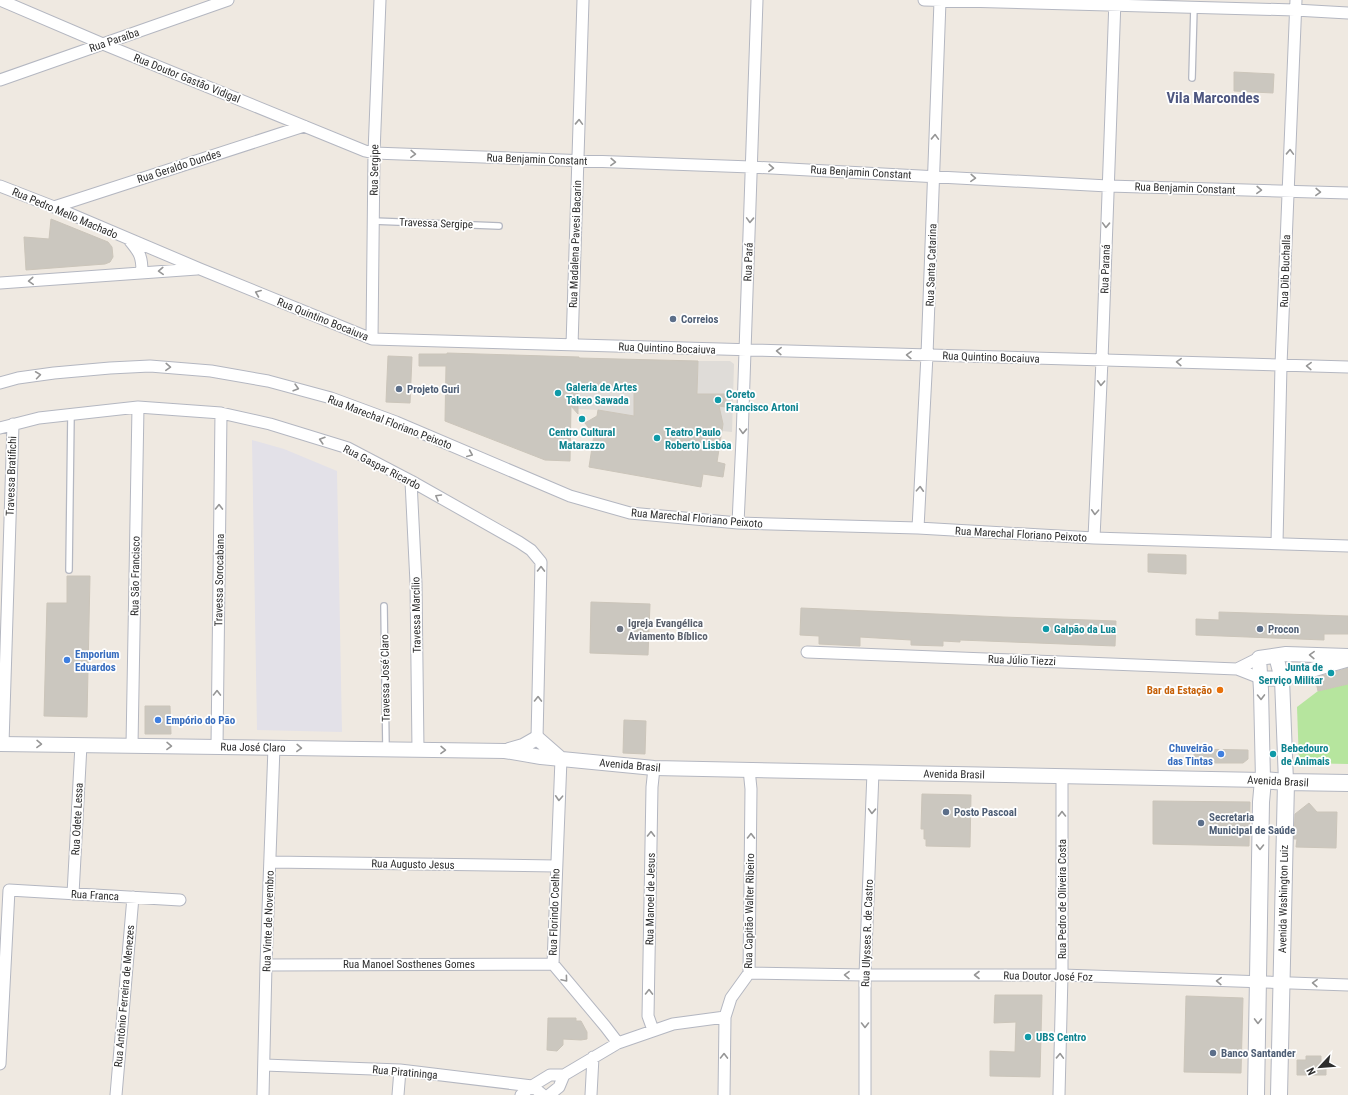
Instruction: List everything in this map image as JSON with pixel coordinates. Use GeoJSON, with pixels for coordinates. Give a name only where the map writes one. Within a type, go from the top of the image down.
{"type":"FeatureCollection","features":[{"type":"Feature","properties":{"kind":"main road","name":"Avenida Brasil"},"geometry":{"type":"LineString","coordinates":[[1263,780],[1348,783]]}},
{"type":"Feature","properties":{"kind":"main road"},"geometry":{"type":"LineString","coordinates":[[1256,1095],[1261,802],[1263,780]]}},
{"type":"Feature","properties":{"kind":"main road","name":"Avenida Washington Luiz"},"geometry":{"type":"LineString","coordinates":[[1279,1095],[1286,782]]}},
{"type":"Feature","properties":{"kind":"street","name":"Rua Doutor Gastão Vidigal"},"geometry":{"type":"LineString","coordinates":[[0,0],[103,44],[365,151],[374,153]]}},
{"type":"Feature","properties":{"kind":"street","name":"Rua Paraíba"},"geometry":{"type":"LineString","coordinates":[[0,80],[228,0]]}},
{"type":"Feature","properties":{"kind":"street","name":"Rua Sergipe"},"geometry":{"type":"LineString","coordinates":[[372,339],[374,153],[380,0]]}},
{"type":"Feature","properties":{"kind":"street","name":"Rua Madalena Pavesi Bacarin"},"geometry":{"type":"LineString","coordinates":[[572,345],[583,0]]}},
{"type":"Feature","properties":{"kind":"street","name":"Rua Pará"},"geometry":{"type":"LineString","coordinates":[[738,523],[757,0]]}},
{"type":"Feature","properties":{"kind":"street"},"geometry":{"type":"LineString","coordinates":[[924,0],[1115,2],[1194,7],[1296,5],[1348,13]]}},
{"type":"Feature","properties":{"kind":"street","name":"Rua Santa Catarina"},"geometry":{"type":"LineString","coordinates":[[918,528],[927,355],[940,1]]}},
{"type":"Feature","properties":{"kind":"street","name":"Rua Paraná"},"geometry":{"type":"LineString","coordinates":[[1094,538],[1115,2]]}},
{"type":"Feature","properties":{"kind":"street","name":"Rua Dib Buchalla"},"geometry":{"type":"LineString","coordinates":[[1277,543],[1288,191],[1296,5]]}},
{"type":"Feature","properties":{"kind":"street","name":"Rua Geraldo Dundes"},"geometry":{"type":"LineString","coordinates":[[54,207],[304,126]]}},
{"type":"Feature","properties":{"kind":"street","name":"Rua Benjamin Constant"},"geometry":{"type":"LineString","coordinates":[[374,153],[751,167],[1108,186],[1348,193]]}},
{"type":"Feature","properties":{"kind":"street","name":"Rua Pedro Mello Machado"},"geometry":{"type":"LineString","coordinates":[[0,186],[54,207],[200,269]]}},
{"type":"Feature","properties":{"kind":"street","name":"Rua Pedro Mello Machado"},"geometry":{"type":"LineString","coordinates":[[130,240],[140,254],[142,260],[142,272]]}},
{"type":"Feature","properties":{"kind":"street","name":"Rua Quintino Bocaiuva"},"geometry":{"type":"LineString","coordinates":[[0,283],[200,269],[372,339],[1348,367]]}},
{"type":"Feature","properties":{"kind":"street","name":"Rua Marechal Floriano Peixoto"},"geometry":{"type":"LineString","coordinates":[[0,383],[18,378],[54,373],[150,366],[196,369],[246,376],[331,398],[396,422],[570,496],[630,512],[738,523],[918,528],[1094,538],[1348,546]]}},
{"type":"Feature","properties":{"kind":"street","name":"Rua Gaspar Ricardo"},"geometry":{"type":"LineString","coordinates":[[0,428],[39,418],[138,407],[220,413],[270,424],[348,448],[411,481],[531,550],[541,562],[538,738]]}},
{"type":"Feature","properties":{"kind":"street","name":"Rua São Francisco"},"geometry":{"type":"LineString","coordinates":[[132,745],[138,407]]}},
{"type":"Feature","properties":{"kind":"street","name":"Travessa Sorocabana"},"geometry":{"type":"LineString","coordinates":[[217,746],[220,413]]}},
{"type":"Feature","properties":{"kind":"street","name":"Travessa Bratifichi"},"geometry":{"type":"LineString","coordinates":[[1,744],[13,424]]}},
{"type":"Feature","properties":{"kind":"street","name":"Travessa Marcílio"},"geometry":{"type":"LineString","coordinates":[[411,481],[416,583],[418,750]]}},
{"type":"Feature","properties":{"kind":"street","name":"Rua Júlio Tiezzi"},"geometry":{"type":"LineString","coordinates":[[807,652],[1237,668],[1260,678],[1282,680]]}},
{"type":"Feature","properties":{"kind":"street","name":"Rua Júlio Tiezzi"},"geometry":{"type":"LineString","coordinates":[[1237,668],[1259,658],[1286,654],[1348,656]]}},
{"type":"Feature","properties":{"kind":"street","name":"Avenida Washington Luiz"},"geometry":{"type":"LineString","coordinates":[[1276,656],[1282,680],[1286,782]]}},
{"type":"Feature","properties":{"kind":"street"},"geometry":{"type":"LineString","coordinates":[[1259,658],[1263,780]]}},
{"type":"Feature","properties":{"kind":"street"},"geometry":{"type":"LineString","coordinates":[[1282,680],[1348,660]]}},
{"type":"Feature","properties":{"kind":"street"},"geometry":{"type":"LineString","coordinates":[[538,738],[561,759]]}},
{"type":"Feature","properties":{"kind":"street","name":"Rua José Claro"},"geometry":{"type":"LineString","coordinates":[[505,751],[523,746],[538,738]]}},
{"type":"Feature","properties":{"kind":"street","name":"Rua José Claro"},"geometry":{"type":"LineString","coordinates":[[1,744],[505,751],[541,758],[561,759]]}},
{"type":"Feature","properties":{"kind":"street","name":"Rua Odete Lessa"},"geometry":{"type":"LineString","coordinates":[[73,894],[81,745]]}},
{"type":"Feature","properties":{"kind":"street","name":"Rua Vinte de Novembro"},"geometry":{"type":"LineString","coordinates":[[263,1095],[274,747]]}},
{"type":"Feature","properties":{"kind":"street","name":"Avenida Brasil"},"geometry":{"type":"LineString","coordinates":[[561,759],[654,768],[1263,780]]}},
{"type":"Feature","properties":{"kind":"street","name":"Rua Florindo Coelho"},"geometry":{"type":"LineString","coordinates":[[561,759],[553,964],[618,1043]]}},
{"type":"Feature","properties":{"kind":"street","name":"Rua Manoel de Jesus"},"geometry":{"type":"LineString","coordinates":[[653,1030],[648,1016],[652,787],[654,768]]}},
{"type":"Feature","properties":{"kind":"street","name":"Rua Capitão Walter Ribeiro"},"geometry":{"type":"LineString","coordinates":[[724,1095],[725,1016],[731,998],[749,973],[751,789],[749,769]]}},
{"type":"Feature","properties":{"kind":"street","name":"Rua Ulysses R. de Castro"},"geometry":{"type":"LineString","coordinates":[[865,1095],[865,975],[873,772]]}},
{"type":"Feature","properties":{"kind":"street","name":"Rua Pedro de Oliveira Costa"},"geometry":{"type":"LineString","coordinates":[[1059,1095],[1062,975],[1062,776]]}},
{"type":"Feature","properties":{"kind":"street","name":"Rua Augusto Jesus"},"geometry":{"type":"LineString","coordinates":[[270,862],[556,866]]}},
{"type":"Feature","properties":{"kind":"street","name":"Rua Franca"},"geometry":{"type":"LineString","coordinates":[[0,1064],[9,890],[180,900]]}},
{"type":"Feature","properties":{"kind":"street","name":"Rua Antônio Ferreira de Menezes"},"geometry":{"type":"LineString","coordinates":[[116,1095],[133,897]]}},
{"type":"Feature","properties":{"kind":"street","name":"Rua Manoel Sosthenes Gomes"},"geometry":{"type":"LineString","coordinates":[[266,965],[553,964]]}},
{"type":"Feature","properties":{"kind":"street","name":"Rua Doutor José Foz"},"geometry":{"type":"LineString","coordinates":[[749,973],[865,975],[1062,975],[1348,985]]}},
{"type":"Feature","properties":{"kind":"street"},"geometry":{"type":"LineString","coordinates":[[521,1095],[550,1075],[564,1075],[618,1043],[673,1024],[725,1016]]}},
{"type":"Feature","properties":{"kind":"street"},"geometry":{"type":"LineString","coordinates":[[591,1095],[593,1057]]}},
{"type":"Feature","properties":{"kind":"street","name":"Rua Piratininga"},"geometry":{"type":"LineString","coordinates":[[264,1065],[400,1070],[532,1086]]}},
{"type":"Feature","properties":{"kind":"street"},"geometry":{"type":"LineString","coordinates":[[398,1095],[400,1070]]}},
{"type":"Feature","properties":{"kind":"street"},"geometry":{"type":"LineString","coordinates":[[549,1095],[559,1087],[564,1075]]}},
{"type":"Feature","properties":{"kind":"street"},"geometry":{"type":"LineString","coordinates":[[532,1086],[543,1095]]}},
{"type":"Feature","properties":{"kind":"lane"},"geometry":{"type":"LineString","coordinates":[[1192,78],[1194,7]]}},
{"type":"Feature","properties":{"kind":"lane","name":"Travessa Sergipe"},"geometry":{"type":"LineString","coordinates":[[373,221],[499,226]]}},
{"type":"Feature","properties":{"kind":"lane"},"geometry":{"type":"LineString","coordinates":[[69,570],[71,414]]}},
{"type":"Feature","properties":{"kind":"lane","name":"Travessa José Claro"},"geometry":{"type":"LineString","coordinates":[[384,606],[386,750]]}},
{"type":"Feature","properties":{"kind":"shaded area"},"geometry":{"type":"Polygon","coordinates":[[[698,361],[730,361],[734,364],[732,432],[722,431],[722,421],[697,416],[698,361]]]}},
{"type":"Feature","properties":{"kind":"shaded area"},"geometry":{"type":"Polygon","coordinates":[[[572,365],[635,369],[634,416],[598,410],[578,409],[572,365]]]}},
{"type":"Feature","properties":{"kind":"shaded area"},"geometry":{"type":"Polygon","coordinates":[[[252,440],[284,449],[337,471],[342,732],[257,730],[252,440]]]}},
{"type":"Feature","properties":{"kind":"green space"},"geometry":{"type":"Polygon","coordinates":[[[1348,684],[1348,764],[1299,763],[1297,707],[1318,691],[1348,684]]]}},
{"type":"Feature","properties":{"kind":"building"},"geometry":{"type":"Polygon","coordinates":[[[1234,72],[1274,74],[1273,93],[1234,91],[1234,72]]]}},
{"type":"Feature","properties":{"kind":"building"},"geometry":{"type":"Polygon","coordinates":[[[51,219],[108,242],[112,247],[113,257],[110,262],[105,264],[26,270],[24,237],[49,239],[51,219]]]}},
{"type":"Feature","properties":{"kind":"building"},"geometry":{"type":"Polygon","coordinates":[[[447,353],[698,361],[697,394],[726,394],[726,407],[719,406],[723,424],[717,462],[725,464],[723,477],[703,474],[701,487],[589,467],[594,435],[585,423],[597,416],[598,410],[634,416],[634,392],[578,388],[578,414],[571,406],[570,461],[545,460],[445,421],[446,366],[419,366],[419,354],[447,353]]]}},
{"type":"Feature","properties":{"kind":"building","name":"Projeto Guri"},"geometry":{"type":"Polygon","coordinates":[[[388,356],[412,357],[410,403],[386,402],[388,356]]]}},
{"type":"Feature","properties":{"kind":"building"},"geometry":{"type":"Polygon","coordinates":[[[1148,554],[1186,555],[1186,574],[1148,572],[1148,554]]]}},
{"type":"Feature","properties":{"kind":"building","name":"Emporium Eduardos"},"geometry":{"type":"Polygon","coordinates":[[[67,576],[90,576],[87,717],[44,716],[47,603],[67,603],[67,576]]]}},
{"type":"Feature","properties":{"kind":"building","name":"Igreja Evangélica Aviamento Bíblico"},"geometry":{"type":"Polygon","coordinates":[[[591,602],[650,604],[648,655],[590,653],[591,602]]]}},
{"type":"Feature","properties":{"kind":"building"},"geometry":{"type":"Polygon","coordinates":[[[801,608],[1116,621],[1115,646],[960,640],[960,642],[943,641],[943,646],[911,645],[911,640],[860,637],[860,646],[819,644],[819,636],[800,635],[801,608]]]}},
{"type":"Feature","properties":{"kind":"building","name":"Procon"},"geometry":{"type":"Polygon","coordinates":[[[1219,612],[1348,616],[1348,634],[1324,634],[1324,640],[1196,635],[1196,619],[1219,620],[1219,612]]]}},
{"type":"Feature","properties":{"kind":"building"},"geometry":{"type":"Polygon","coordinates":[[[1348,668],[1348,684],[1318,691],[1315,678],[1348,668]]]}},
{"type":"Feature","properties":{"kind":"building","name":"Empório do Pão"},"geometry":{"type":"Polygon","coordinates":[[[145,706],[170,706],[171,734],[145,734],[145,706]]]}},
{"type":"Feature","properties":{"kind":"building"},"geometry":{"type":"Polygon","coordinates":[[[624,720],[646,721],[645,754],[623,753],[624,720]]]}},
{"type":"Feature","properties":{"kind":"building","name":"Chuveirão das Tintas"},"geometry":{"type":"Polygon","coordinates":[[[1194,749],[1248,750],[1248,759],[1243,763],[1194,763],[1194,749]]]}},
{"type":"Feature","properties":{"kind":"building","name":"Posto Pascoal"},"geometry":{"type":"Polygon","coordinates":[[[922,794],[971,795],[970,847],[926,846],[924,829],[921,829],[922,794]]]}},
{"type":"Feature","properties":{"kind":"building","name":"Secretaria Municipal de Saúde"},"geometry":{"type":"Polygon","coordinates":[[[1153,801],[1250,802],[1249,846],[1153,844],[1153,801]]]}},
{"type":"Feature","properties":{"kind":"building"},"geometry":{"type":"Polygon","coordinates":[[[1309,803],[1317,812],[1337,812],[1336,848],[1296,847],[1297,839],[1294,839],[1295,814],[1309,803]]]}},
{"type":"Feature","properties":{"kind":"building","name":"UBS Centro"},"geometry":{"type":"Polygon","coordinates":[[[995,995],[1042,995],[1040,1077],[990,1076],[990,1051],[1015,1052],[1016,1022],[994,1023],[995,995]]]}},
{"type":"Feature","properties":{"kind":"building"},"geometry":{"type":"Polygon","coordinates":[[[1186,996],[1243,998],[1241,1073],[1184,1072],[1186,996]]]}},
{"type":"Feature","properties":{"kind":"building"},"geometry":{"type":"Polygon","coordinates":[[[548,1018],[576,1018],[576,1021],[581,1021],[587,1032],[587,1039],[563,1039],[563,1045],[557,1051],[547,1050],[548,1018]]]}},
{"type":"Feature","properties":{"kind":"building"},"geometry":{"type":"Polygon","coordinates":[[[1306,1056],[1321,1056],[1321,1065],[1326,1064],[1326,1075],[1297,1075],[1297,1060],[1306,1060],[1306,1056]]]}},
{"type":"Feature","properties":{"kind":"place","name":"Correios"},"geometry":{"type":"Point","coordinates":[673,319]}},
{"type":"Feature","properties":{"kind":"place","name":"Projeto Guri"},"geometry":{"type":"Point","coordinates":[399,389]}},
{"type":"Feature","properties":{"kind":"place","name":"Galeria de Artes Takeo Sawada"},"geometry":{"type":"Point","coordinates":[558,393]}},
{"type":"Feature","properties":{"kind":"place","name":"Coreto Francisco Artoni"},"geometry":{"type":"Point","coordinates":[718,400]}},
{"type":"Feature","properties":{"kind":"place","name":"Centro Cultural Matarazzo"},"geometry":{"type":"Point","coordinates":[582,419]}},
{"type":"Feature","properties":{"kind":"place","name":"Teatro Paulo Roberto Lisbôa"},"geometry":{"type":"Point","coordinates":[657,438]}},
{"type":"Feature","properties":{"kind":"place","name":"Igreja Evangélica Aviamento Bíblico"},"geometry":{"type":"Point","coordinates":[620,629]}},
{"type":"Feature","properties":{"kind":"place","name":"Galpão da Lua"},"geometry":{"type":"Point","coordinates":[1046,629]}},
{"type":"Feature","properties":{"kind":"place","name":"Procon"},"geometry":{"type":"Point","coordinates":[1260,629]}},
{"type":"Feature","properties":{"kind":"place","name":"Emporium Eduardos"},"geometry":{"type":"Point","coordinates":[67,660]}},
{"type":"Feature","properties":{"kind":"place","name":"Junta de Serviço Militar"},"geometry":{"type":"Point","coordinates":[1331,673]}},
{"type":"Feature","properties":{"kind":"place","name":"Bar da Estação"},"geometry":{"type":"Point","coordinates":[1220,690]}},
{"type":"Feature","properties":{"kind":"place","name":"Empório do Pão"},"geometry":{"type":"Point","coordinates":[158,720]}},
{"type":"Feature","properties":{"kind":"place","name":"Chuveirão das Tintas"},"geometry":{"type":"Point","coordinates":[1221,754]}},
{"type":"Feature","properties":{"kind":"place","name":"Bebedouro de Animais"},"geometry":{"type":"Point","coordinates":[1273,754]}},
{"type":"Feature","properties":{"kind":"place","name":"Posto Pascoal"},"geometry":{"type":"Point","coordinates":[946,812]}},
{"type":"Feature","properties":{"kind":"place","name":"Secretaria Municipal de Saúde"},"geometry":{"type":"Point","coordinates":[1201,823]}},
{"type":"Feature","properties":{"kind":"place","name":"UBS Centro"},"geometry":{"type":"Point","coordinates":[1028,1037]}},
{"type":"Feature","properties":{"kind":"place","name":"Banco Santander"},"geometry":{"type":"Point","coordinates":[1213,1053]}},
{"type":"Feature","properties":{"kind":"district","name":"Vila Marcondes"},"geometry":{"type":"Point","coordinates":[1213,98]}}]}
